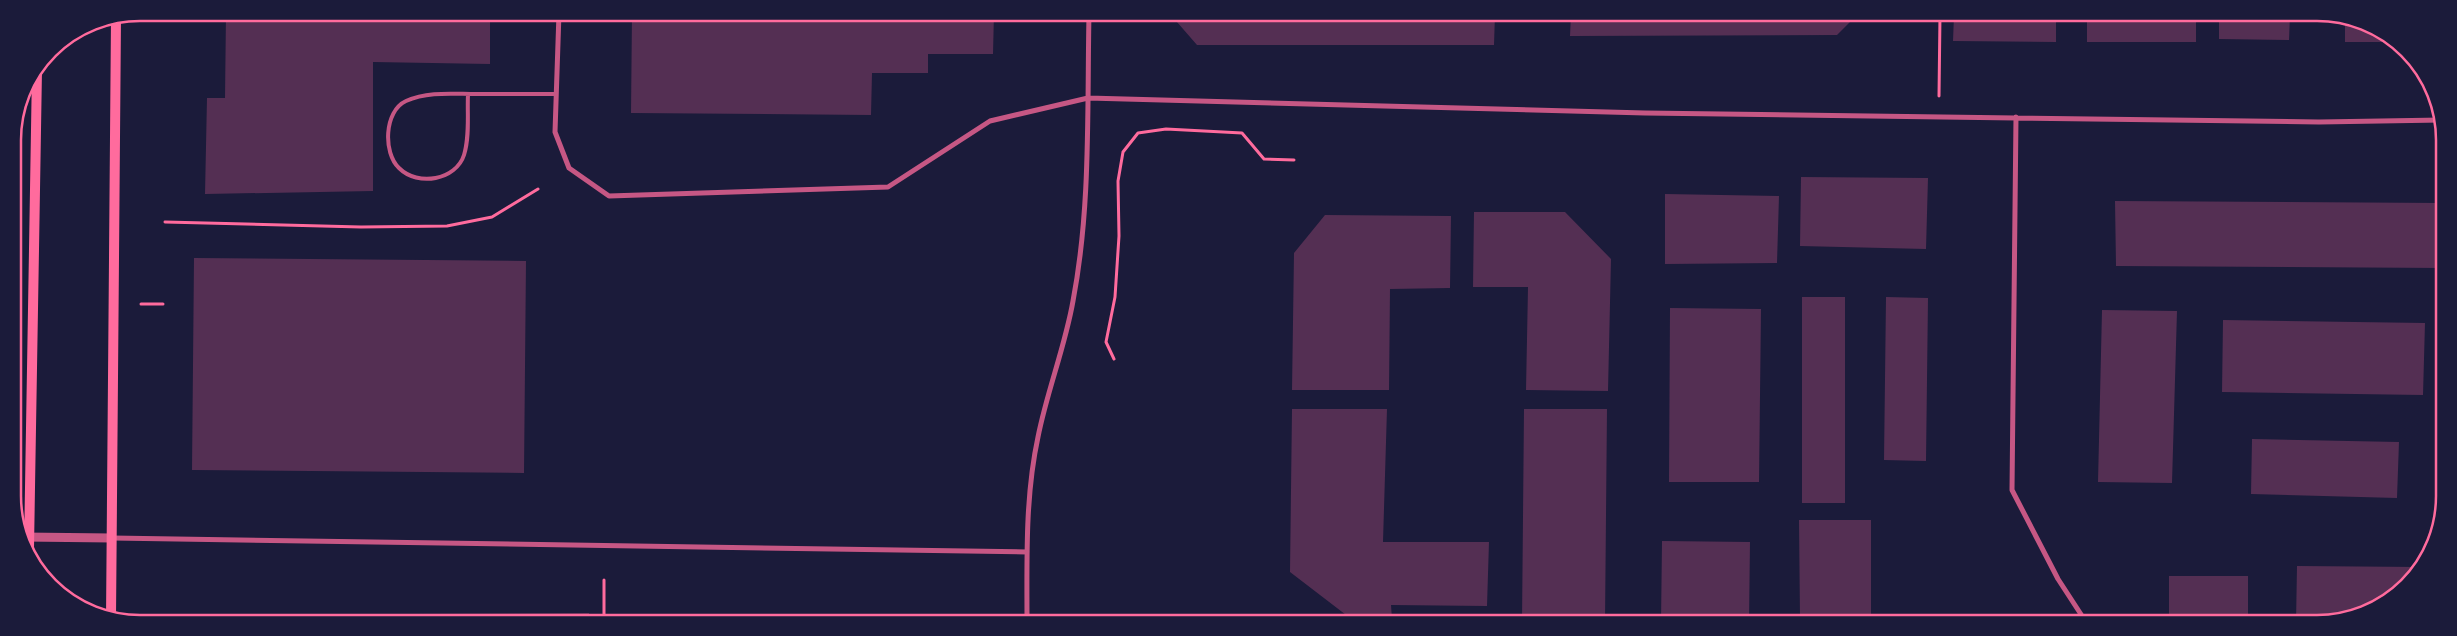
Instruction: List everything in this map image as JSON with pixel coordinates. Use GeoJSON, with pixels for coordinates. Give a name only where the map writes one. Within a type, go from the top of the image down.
{"type":"FeatureCollection","features":[{"type":"Feature","properties":{"kind":"main road"},"geometry":{"type":"LineString","coordinates":[[112,611],[116,24]]}},
{"type":"Feature","properties":{"kind":"main road"},"geometry":{"type":"LineString","coordinates":[[27,533],[37,81]]}},
{"type":"Feature","properties":{"kind":"street"},"geometry":{"type":"LineString","coordinates":[[559,21],[555,132],[569,168],[609,196],[888,187],[990,121],[1088,98],[1645,113],[2318,122],[2434,120]]}},
{"type":"Feature","properties":{"kind":"street"},"geometry":{"type":"LineString","coordinates":[[1027,615],[1030,486],[1038,437],[1074,301],[1084,209],[1089,21]]}},
{"type":"Feature","properties":{"kind":"street"},"geometry":{"type":"LineString","coordinates":[[2016,117],[2012,490],[2058,579],[2080,614]]}},
{"type":"Feature","properties":{"kind":"street"},"geometry":{"type":"LineString","coordinates":[[30,541],[112,538],[1027,552]]}},
{"type":"Feature","properties":{"kind":"lane"},"geometry":{"type":"LineString","coordinates":[[468,94],[467,140],[464,155],[453,173],[439,178],[422,179],[407,174],[398,168],[391,156],[388,140],[390,122],[396,108],[404,102],[429,94],[468,94],[556,94]]}},
{"type":"Feature","properties":{"kind":"path"},"geometry":{"type":"LineString","coordinates":[[1940,21],[1938,88],[1941,117]]}},
{"type":"Feature","properties":{"kind":"path"},"geometry":{"type":"LineString","coordinates":[[1114,358],[1106,342],[1116,298],[1119,236],[1118,180],[1123,152],[1138,133],[1166,129],[1242,133],[1264,159],[1294,160]]}},
{"type":"Feature","properties":{"kind":"path"},"geometry":{"type":"LineString","coordinates":[[165,222],[361,227],[447,226],[492,217],[538,189]]}},
{"type":"Feature","properties":{"kind":"path"},"geometry":{"type":"LineString","coordinates":[[141,304],[163,304]]}},
{"type":"Feature","properties":{"kind":"path"},"geometry":{"type":"LineString","coordinates":[[604,580],[604,615]]}},
{"type":"Feature","properties":{"kind":"building"},"geometry":{"type":"Polygon","coordinates":[[[226,21],[490,21],[490,64],[373,62],[373,191],[205,194],[207,98],[225,98],[226,21]]]}},
{"type":"Feature","properties":{"kind":"building"},"geometry":{"type":"Polygon","coordinates":[[[632,21],[994,21],[993,54],[928,54],[928,73],[872,73],[871,115],[631,113],[632,21]]]}},
{"type":"Feature","properties":{"kind":"building"},"geometry":{"type":"Polygon","coordinates":[[[1176,21],[1495,21],[1494,45],[1197,45],[1176,21]]]}},
{"type":"Feature","properties":{"kind":"building"},"geometry":{"type":"Polygon","coordinates":[[[1571,21],[1851,21],[1837,35],[1570,36],[1571,21]]]}},
{"type":"Feature","properties":{"kind":"building"},"geometry":{"type":"Polygon","coordinates":[[[1954,21],[2056,21],[2056,42],[1953,41],[1954,21]]]}},
{"type":"Feature","properties":{"kind":"building"},"geometry":{"type":"Polygon","coordinates":[[[2087,21],[2196,21],[2196,42],[2087,42],[2087,21]]]}},
{"type":"Feature","properties":{"kind":"building"},"geometry":{"type":"Polygon","coordinates":[[[2219,21],[2290,21],[2289,40],[2219,39],[2219,21]]]}},
{"type":"Feature","properties":{"kind":"building"},"geometry":{"type":"Polygon","coordinates":[[[2345,25],[2370,33],[2383,42],[2345,42],[2345,25]]]}},
{"type":"Feature","properties":{"kind":"building"},"geometry":{"type":"Polygon","coordinates":[[[1801,177],[1928,178],[1926,249],[1800,246],[1801,177]]]}},
{"type":"Feature","properties":{"kind":"building"},"geometry":{"type":"Polygon","coordinates":[[[1665,194],[1779,196],[1777,263],[1665,264],[1665,194]]]}},
{"type":"Feature","properties":{"kind":"building"},"geometry":{"type":"Polygon","coordinates":[[[2115,201],[2436,203],[2436,268],[2116,266],[2115,201]]]}},
{"type":"Feature","properties":{"kind":"building"},"geometry":{"type":"Polygon","coordinates":[[[1474,212],[1565,212],[1611,259],[1608,391],[1526,390],[1528,287],[1473,287],[1474,212]]]}},
{"type":"Feature","properties":{"kind":"building"},"geometry":{"type":"Polygon","coordinates":[[[1325,215],[1451,216],[1450,288],[1390,289],[1389,390],[1292,390],[1294,253],[1325,215]]]}},
{"type":"Feature","properties":{"kind":"building"},"geometry":{"type":"Polygon","coordinates":[[[194,258],[526,261],[524,473],[192,470],[194,258]]]}},
{"type":"Feature","properties":{"kind":"building"},"geometry":{"type":"Polygon","coordinates":[[[1802,297],[1845,297],[1845,503],[1802,503],[1802,297]]]}},
{"type":"Feature","properties":{"kind":"building"},"geometry":{"type":"Polygon","coordinates":[[[1886,297],[1928,298],[1926,461],[1884,460],[1886,297]]]}},
{"type":"Feature","properties":{"kind":"building"},"geometry":{"type":"Polygon","coordinates":[[[1670,308],[1761,309],[1759,482],[1669,482],[1670,308]]]}},
{"type":"Feature","properties":{"kind":"building"},"geometry":{"type":"Polygon","coordinates":[[[2102,310],[2177,311],[2172,483],[2098,482],[2102,310]]]}},
{"type":"Feature","properties":{"kind":"building"},"geometry":{"type":"Polygon","coordinates":[[[2223,320],[2425,323],[2423,395],[2222,392],[2223,320]]]}},
{"type":"Feature","properties":{"kind":"building"},"geometry":{"type":"Polygon","coordinates":[[[1292,409],[1387,409],[1383,542],[1489,542],[1487,606],[1391,605],[1392,614],[1345,614],[1290,572],[1292,409]]]}},
{"type":"Feature","properties":{"kind":"building"},"geometry":{"type":"Polygon","coordinates":[[[1524,409],[1607,409],[1605,614],[1522,614],[1524,409]]]}},
{"type":"Feature","properties":{"kind":"building"},"geometry":{"type":"Polygon","coordinates":[[[2252,439],[2399,442],[2397,498],[2251,494],[2252,439]]]}},
{"type":"Feature","properties":{"kind":"building"},"geometry":{"type":"Polygon","coordinates":[[[1799,520],[1871,520],[1871,614],[1800,614],[1799,520]]]}},
{"type":"Feature","properties":{"kind":"building"},"geometry":{"type":"Polygon","coordinates":[[[1662,541],[1750,542],[1749,614],[1661,614],[1662,541]]]}},
{"type":"Feature","properties":{"kind":"building"},"geometry":{"type":"Polygon","coordinates":[[[2297,566],[2412,567],[2401,580],[2370,603],[2340,612],[2296,614],[2297,566]]]}},
{"type":"Feature","properties":{"kind":"building"},"geometry":{"type":"Polygon","coordinates":[[[2169,576],[2248,576],[2248,614],[2169,614],[2169,576]]]}},
{"type":"Feature","properties":{"kind":"building"},"geometry":{"type":"Polygon","coordinates":[[[589,613],[589,615],[199,615],[589,613]]]}}]}
